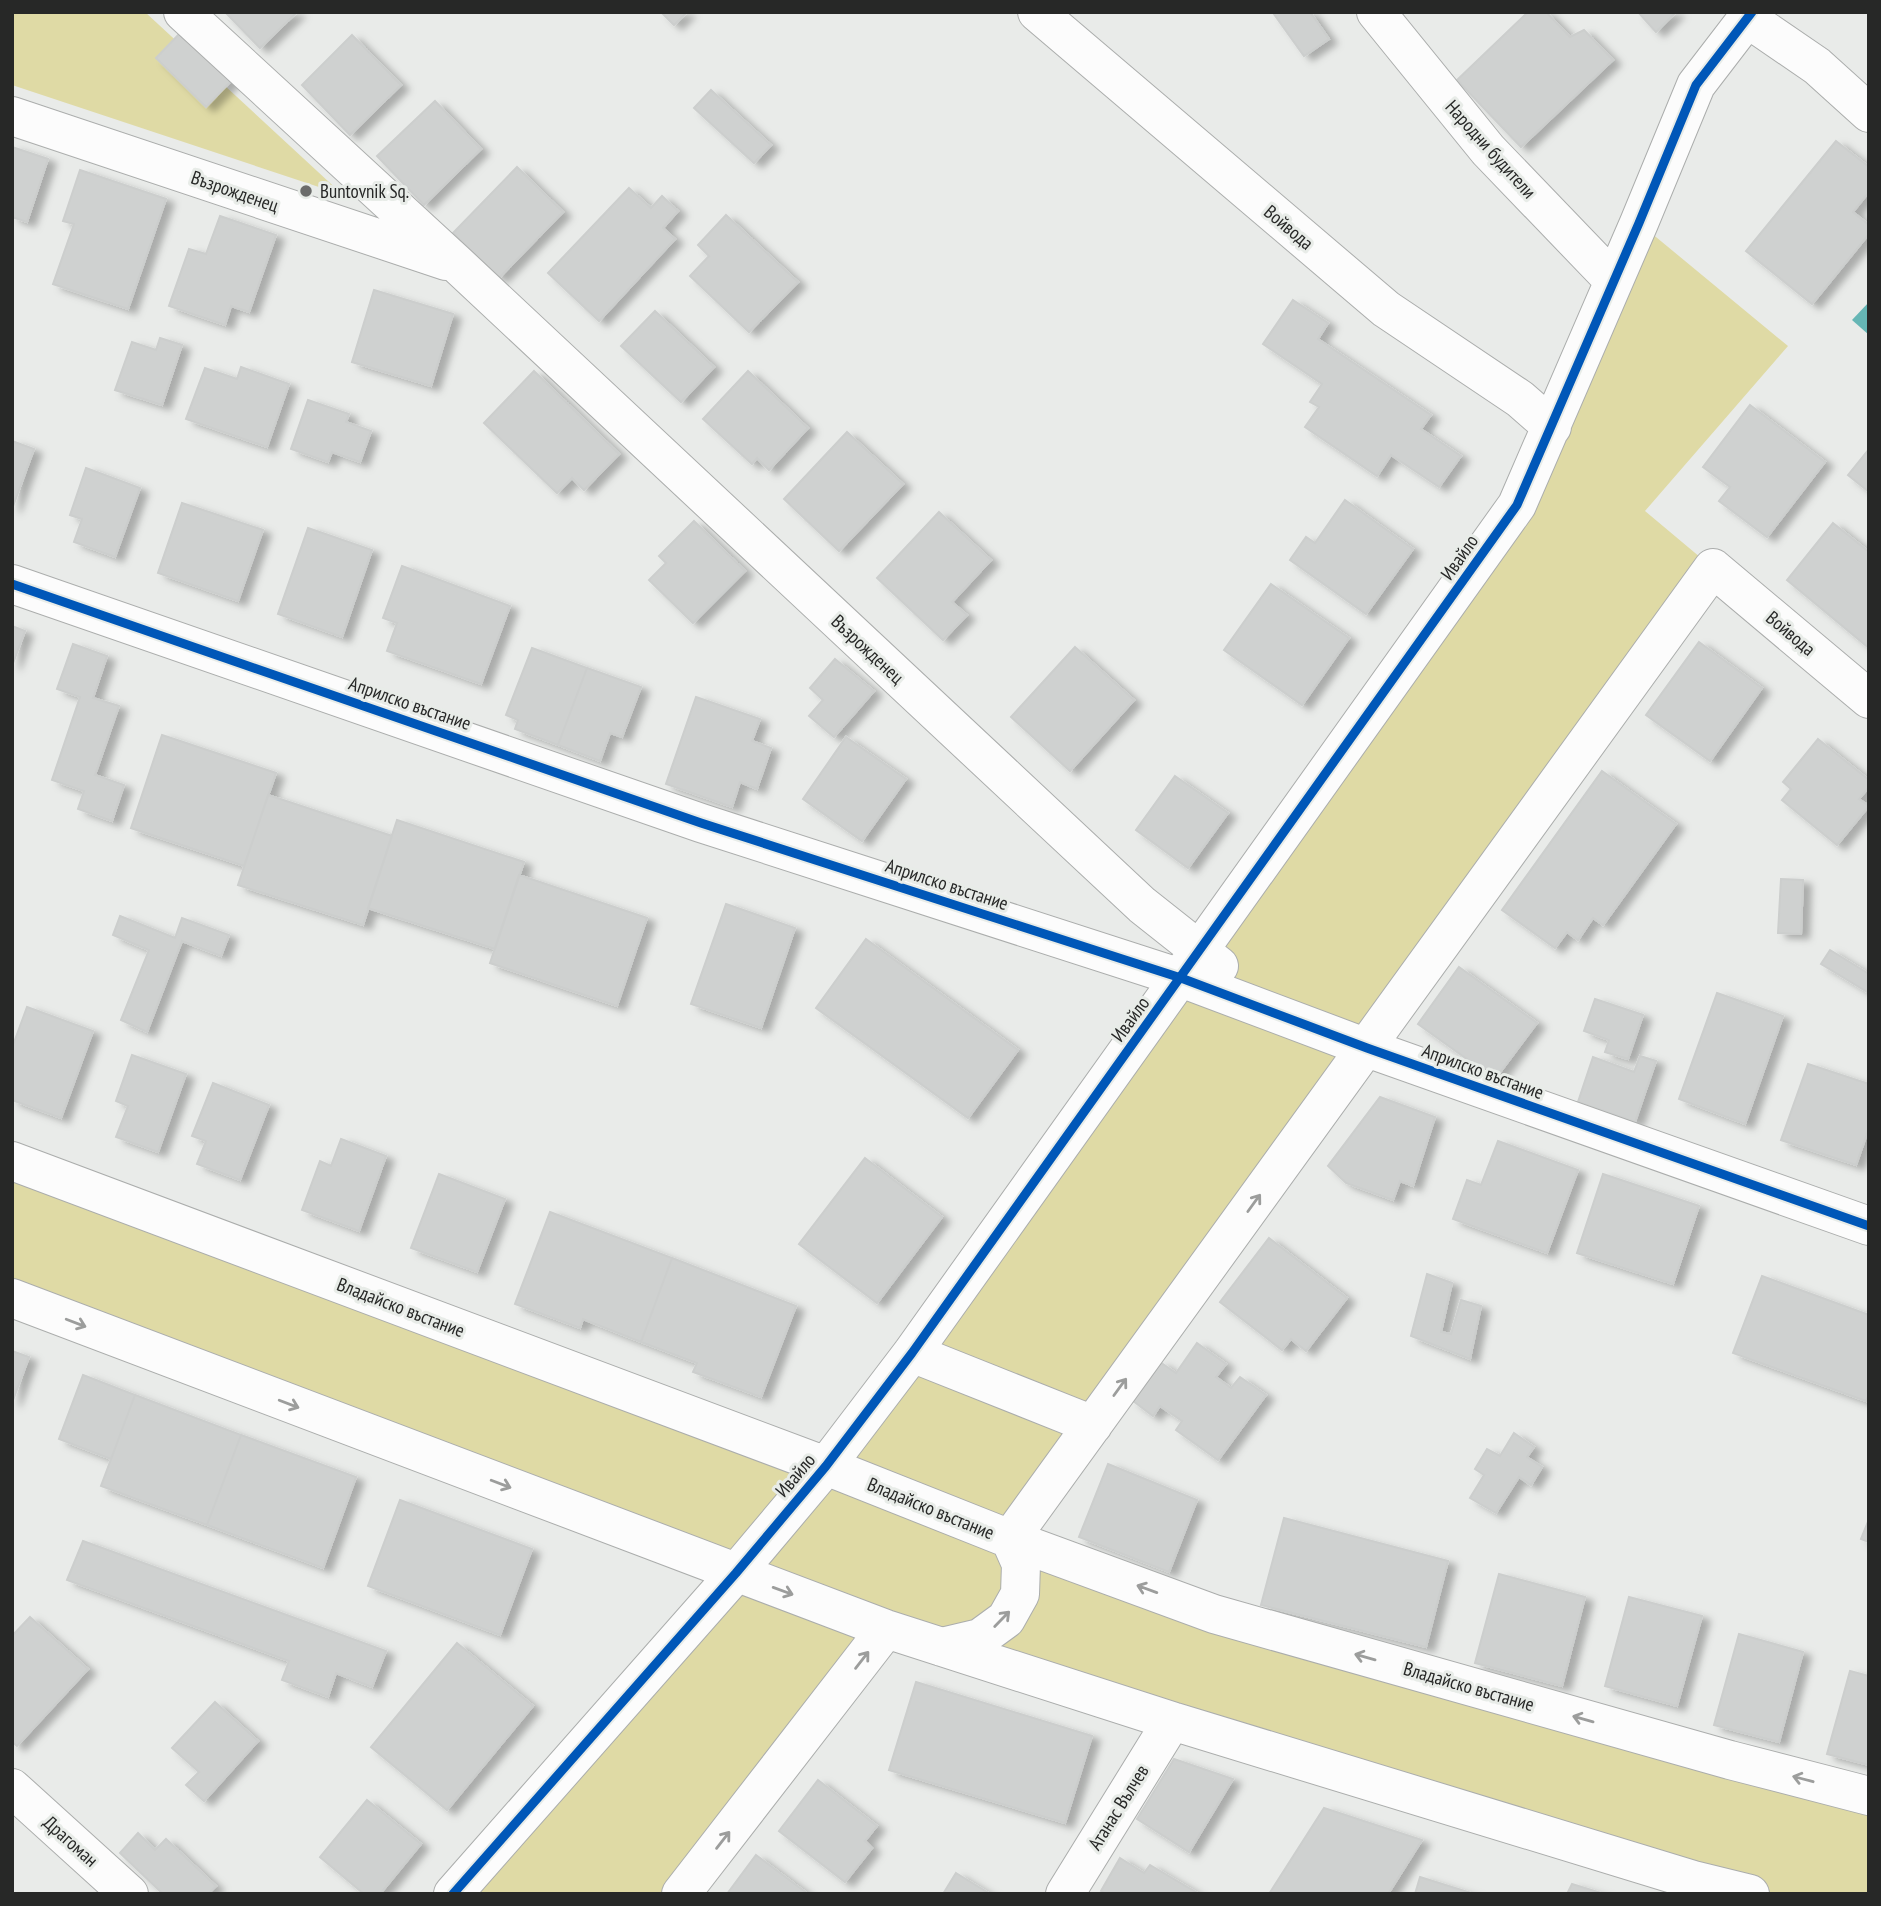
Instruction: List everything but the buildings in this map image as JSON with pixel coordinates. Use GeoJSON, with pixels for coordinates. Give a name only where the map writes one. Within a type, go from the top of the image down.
{"type":"FeatureCollection","features":[{"type":"Feature","properties":{"kind":"street","name":"Възрожденец"},"geometry":{"type":"LineString","coordinates":[[183,12],[458,265],[1142,905],[1191,965]]}},
{"type":"Feature","properties":{"kind":"street","name":"Войвода"},"geometry":{"type":"LineString","coordinates":[[1037,12],[1386,309],[1520,399],[1552,427]]}},
{"type":"Feature","properties":{"kind":"street","name":"Народни будители"},"geometry":{"type":"LineString","coordinates":[[1376,12],[1488,150],[1613,280]]}},
{"type":"Feature","properties":{"kind":"street","name":"Ивайло"},"geometry":{"type":"LineString","coordinates":[[453,1894],[736,1573],[826,1466],[912,1353],[1191,965],[1517,505],[1696,85],[1750,15]]}},
{"type":"Feature","properties":{"kind":"street"},"geometry":{"type":"LineString","coordinates":[[1750,15],[1817,66],[1869,113]]}},
{"type":"Feature","properties":{"kind":"street","name":"Възрожденец"},"geometry":{"type":"LineString","coordinates":[[12,116],[458,265]]}},
{"type":"Feature","properties":{"kind":"street","name":"Войвода"},"geometry":{"type":"LineString","coordinates":[[1367,1048],[1713,568],[1869,699]]}},
{"type":"Feature","properties":{"kind":"street","name":"Априлско въстание"},"geometry":{"type":"LineString","coordinates":[[12,584],[701,823],[1191,965],[1289,1018],[1869,1226]]}},
{"type":"Feature","properties":{"kind":"street"},"geometry":{"type":"LineString","coordinates":[[943,1647],[980,1638],[1006,1619],[1020,1594],[1021,1564],[1010,1539],[1367,1048]]}},
{"type":"Feature","properties":{"kind":"street","name":"Владайско въстание"},"geometry":{"type":"LineString","coordinates":[[12,1161],[1214,1614],[1730,1760],[1869,1796]]}},
{"type":"Feature","properties":{"kind":"street"},"geometry":{"type":"LineString","coordinates":[[12,1298],[886,1629],[1689,1887],[1750,1894]]}},
{"type":"Feature","properties":{"kind":"street"},"geometry":{"type":"LineString","coordinates":[[912,1353],[1093,1424]]}},
{"type":"Feature","properties":{"kind":"street"},"geometry":{"type":"LineString","coordinates":[[681,1894],[886,1629]]}},
{"type":"Feature","properties":{"kind":"street","name":"Атанас Вълчев"},"geometry":{"type":"LineString","coordinates":[[1065,1894],[1172,1721]]}},
{"type":"Feature","properties":{"kind":"street","name":"Драгоман"},"geometry":{"type":"LineString","coordinates":[[12,1788],[129,1894]]}},
{"type":"Feature","properties":{"kind":"shaded area"},"geometry":{"type":"Polygon","coordinates":[[[12,12],[145,12],[343,195],[12,85],[12,12]]]}},
{"type":"Feature","properties":{"kind":"shaded area"},"geometry":{"type":"Polygon","coordinates":[[[1639,223],[1788,346],[1645,511],[1713,568],[1010,1539],[1869,1796],[1869,1894],[1750,1894],[887,1630],[681,1894],[453,1894],[735,1574],[12,1298],[12,1161],[826,1466],[1181,978],[1286,1016],[1200,951],[1517,505],[1639,223]]]}},
{"type":"Feature","properties":{"kind":"water"},"geometry":{"type":"Polygon","coordinates":[[[1869,302],[1869,335],[1852,320],[1869,302]]]}},
{"type":"Feature","properties":{"kind":"cycle path"},"geometry":{"type":"LineString","coordinates":[[453,1894],[736,1573],[826,1466],[912,1353],[1517,505],[1696,85],[1752,12]]}},
{"type":"Feature","properties":{"kind":"cycle path"},"geometry":{"type":"LineString","coordinates":[[12,584],[701,823],[1181,978],[1367,1048],[1869,1226]]}},
{"type":"Feature","properties":{"kind":"place","name":"Buntovnik Sq."},"geometry":{"type":"Point","coordinates":[306,191]}}]}
